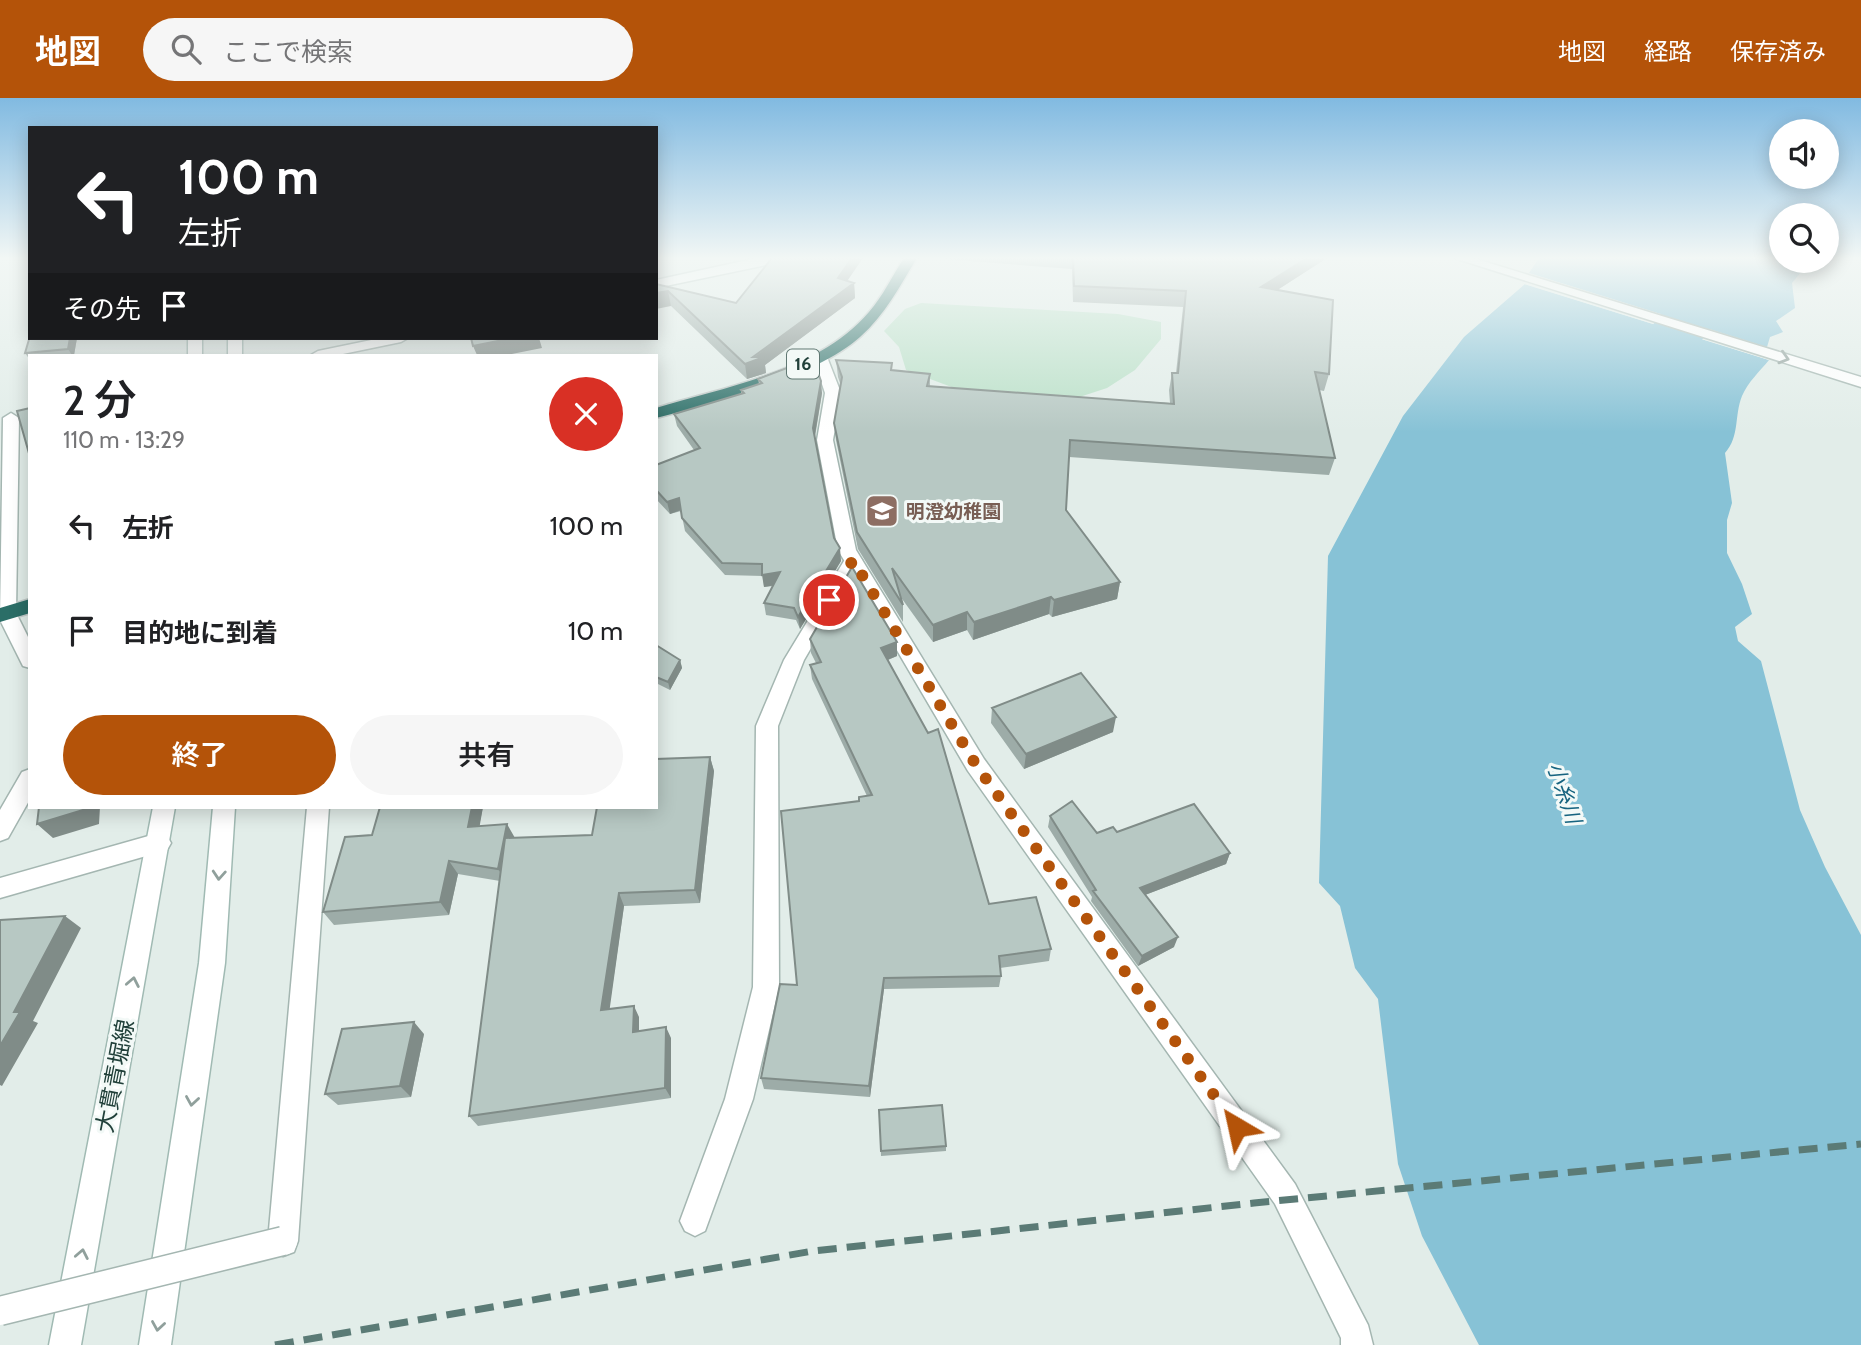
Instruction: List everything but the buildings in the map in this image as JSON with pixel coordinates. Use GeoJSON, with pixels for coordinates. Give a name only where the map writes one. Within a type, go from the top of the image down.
{"type":"FeatureCollection","features":[{"type":"Feature","properties":{"kind":"highway","name":"16"},"geometry":{"type":"LineString","coordinates":[[658,412],[769,377],[820,357],[851,338],[873,316]]}},
{"type":"Feature","properties":{"kind":"highway"},"geometry":{"type":"LineString","coordinates":[[3,614],[28,607]]}},
{"type":"Feature","properties":{"kind":"street"},"geometry":{"type":"LineString","coordinates":[[1657,316],[1860,381]]}},
{"type":"Feature","properties":{"kind":"street"},"geometry":{"type":"LineString","coordinates":[[323,354],[391,340]]}},
{"type":"Feature","properties":{"kind":"street"},"geometry":{"type":"LineString","coordinates":[[820,357],[833,393],[825,440],[847,550],[976,765],[1285,1194],[1357,1336],[1357,1345]]}},
{"type":"Feature","properties":{"kind":"street"},"geometry":{"type":"LineString","coordinates":[[28,414],[5,419],[3,614],[28,658]]}},
{"type":"Feature","properties":{"kind":"street"},"geometry":{"type":"LineString","coordinates":[[695,1221],[739,1099],[766,986],[767,726],[794,660],[853,560]]}},
{"type":"Feature","properties":{"kind":"street"},"geometry":{"type":"LineString","coordinates":[[0,831],[28,782]]}},
{"type":"Feature","properties":{"kind":"street","name":"大貫青堀線"},"geometry":{"type":"LineString","coordinates":[[65,1345],[164,809]]}},
{"type":"Feature","properties":{"kind":"street"},"geometry":{"type":"LineString","coordinates":[[155,1345],[212,963],[224,809]]}},
{"type":"Feature","properties":{"kind":"street"},"geometry":{"type":"LineString","coordinates":[[0,1311],[284,1241],[318,809]]}},
{"type":"Feature","properties":{"kind":"street"},"geometry":{"type":"LineString","coordinates":[[0,888],[159,843]]}},
{"type":"Feature","properties":{"kind":"green space"},"geometry":{"type":"Polygon","coordinates":[[[898,316],[1130,316],[1161,322],[1161,339],[1135,370],[1107,388],[1052,406],[981,398],[906,370],[899,347],[884,331],[898,316]]]}},
{"type":"Feature","properties":{"kind":"water"},"geometry":{"type":"Polygon","coordinates":[[[1488,316],[1628,316],[1769,360],[1742,396],[1733,440],[1725,453],[1732,503],[1727,520],[1727,553],[1742,584],[1752,614],[1735,627],[1738,641],[1761,661],[1800,810],[1825,867],[1861,935],[1861,1345],[1479,1345],[1422,1236],[1398,1164],[1378,999],[1355,968],[1340,906],[1319,883],[1328,556],[1403,416],[1464,337],[1488,316]]]}},
{"type":"Feature","properties":{"kind":"water"},"geometry":{"type":"Polygon","coordinates":[[[1668,316],[1783,316],[1776,321],[1783,332],[1770,337],[1767,347],[1668,316]]]}},
{"type":"Feature","properties":{"kind":"pier"},"geometry":{"type":"Polygon","coordinates":[[[1628,316],[1640,316],[1770,356],[1772,361],[1628,316]]]}},
{"type":"Feature","properties":{"kind":"waterway","name":"小糸川"},"geometry":{"type":"LineString","coordinates":[[1607,430],[1689,316]]}},
{"type":"Feature","properties":{"kind":"railway"},"geometry":{"type":"LineString","coordinates":[[275,1345],[813,1251],[1254,1203],[1861,1144]]}},
{"type":"Feature","properties":{"kind":"place","name":"明澄幼稚園"},"geometry":{"type":"Point","coordinates":[882,511]}},
{"type":"Feature","properties":{"kind":"route"},"geometry":{"type":"LineString","coordinates":[[829,600],[853,560],[976,765],[1237,1127]]}}]}
